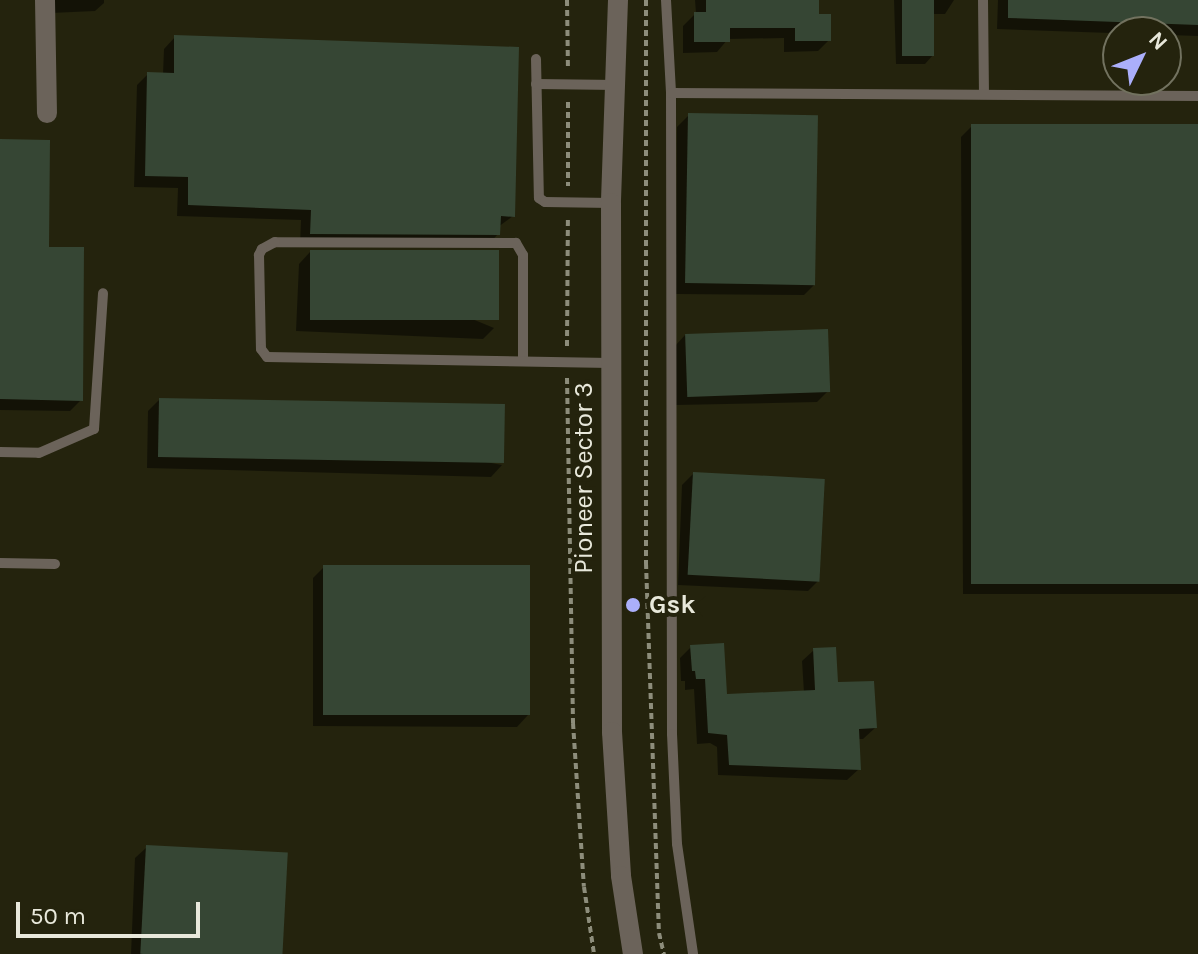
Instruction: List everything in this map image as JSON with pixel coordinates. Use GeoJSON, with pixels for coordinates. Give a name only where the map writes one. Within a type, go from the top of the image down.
{"type":"FeatureCollection","features":[{"type":"Feature","properties":{"kind":"street"},"geometry":{"type":"LineString","coordinates":[[45,0],[47,113]]}},
{"type":"Feature","properties":{"kind":"street","name":"Pioneer Sector 3"},"geometry":{"type":"LineString","coordinates":[[618,0],[611,203],[612,732],[621,876],[633,954]]}},
{"type":"Feature","properties":{"kind":"lane"},"geometry":{"type":"LineString","coordinates":[[666,0],[671,93],[672,734],[677,844],[693,954]]}},
{"type":"Feature","properties":{"kind":"lane"},"geometry":{"type":"LineString","coordinates":[[983,0],[984,93]]}},
{"type":"Feature","properties":{"kind":"lane"},"geometry":{"type":"LineString","coordinates":[[536,59],[537,193],[545,202],[611,203]]}},
{"type":"Feature","properties":{"kind":"lane"},"geometry":{"type":"LineString","coordinates":[[536,84],[617,85]]}},
{"type":"Feature","properties":{"kind":"lane"},"geometry":{"type":"LineString","coordinates":[[671,93],[1198,96]]}},
{"type":"Feature","properties":{"kind":"lane"},"geometry":{"type":"LineString","coordinates":[[523,361],[523,255],[516,243],[275,242],[262,249],[259,255],[261,349],[267,357],[610,363]]}},
{"type":"Feature","properties":{"kind":"lane"},"geometry":{"type":"LineString","coordinates":[[0,452],[39,453],[94,429],[103,293]]}},
{"type":"Feature","properties":{"kind":"lane"},"geometry":{"type":"LineString","coordinates":[[0,563],[55,564]]}},
{"type":"Feature","properties":{"kind":"path"},"geometry":{"type":"LineString","coordinates":[[567,0],[567,361],[573,723],[584,887],[594,954]]}},
{"type":"Feature","properties":{"kind":"path"},"geometry":{"type":"LineString","coordinates":[[646,0],[646,563],[659,933],[664,954]]}},
{"type":"Feature","properties":{"kind":"building"},"geometry":{"type":"Polygon","coordinates":[[[706,0],[819,0],[819,14],[831,14],[831,41],[795,41],[795,28],[730,28],[730,42],[694,42],[694,12],[706,12],[706,0]]]}},
{"type":"Feature","properties":{"kind":"building"},"geometry":{"type":"Polygon","coordinates":[[[902,0],[934,0],[934,56],[902,56],[902,0]]]}},
{"type":"Feature","properties":{"kind":"building"},"geometry":{"type":"Polygon","coordinates":[[[1008,0],[1198,0],[1198,25],[1182,24],[1182,16],[1102,16],[1102,21],[1008,18],[1008,0]]]}},
{"type":"Feature","properties":{"kind":"building"},"geometry":{"type":"Polygon","coordinates":[[[174,35],[519,47],[515,217],[501,216],[500,235],[310,234],[311,210],[188,205],[188,177],[145,176],[147,72],[174,73],[174,35]]]}},
{"type":"Feature","properties":{"kind":"building"},"geometry":{"type":"Polygon","coordinates":[[[688,113],[818,115],[815,285],[685,283],[688,113]]]}},
{"type":"Feature","properties":{"kind":"building"},"geometry":{"type":"Polygon","coordinates":[[[971,124],[1198,124],[1198,584],[971,584],[971,124]]]}},
{"type":"Feature","properties":{"kind":"building"},"geometry":{"type":"Polygon","coordinates":[[[0,139],[50,140],[49,247],[84,247],[83,401],[0,399],[0,139]]]}},
{"type":"Feature","properties":{"kind":"building"},"geometry":{"type":"Polygon","coordinates":[[[310,250],[499,250],[499,320],[310,320],[310,250]]]}},
{"type":"Feature","properties":{"kind":"building"},"geometry":{"type":"Polygon","coordinates":[[[828,329],[830,392],[687,397],[685,334],[828,329]]]}},
{"type":"Feature","properties":{"kind":"building"},"geometry":{"type":"Polygon","coordinates":[[[159,398],[505,404],[504,463],[158,457],[159,398]]]}},
{"type":"Feature","properties":{"kind":"building"},"geometry":{"type":"Polygon","coordinates":[[[693,472],[825,479],[819,582],[688,575],[693,472]]]}},
{"type":"Feature","properties":{"kind":"building"},"geometry":{"type":"Polygon","coordinates":[[[323,565],[530,565],[530,715],[323,715],[323,565]]]}},
{"type":"Feature","properties":{"kind":"building"},"geometry":{"type":"Polygon","coordinates":[[[724,643],[727,694],[815,690],[813,648],[836,647],[838,682],[874,681],[877,728],[859,729],[861,770],[729,765],[727,735],[708,733],[705,679],[696,679],[695,671],[692,671],[690,645],[724,643]]]}},
{"type":"Feature","properties":{"kind":"building"},"geometry":{"type":"Polygon","coordinates":[[[146,845],[288,852],[282,954],[140,954],[146,845]]]}},
{"type":"Feature","properties":{"kind":"place","name":"Gsk"},"geometry":{"type":"Point","coordinates":[633,605]}}]}
